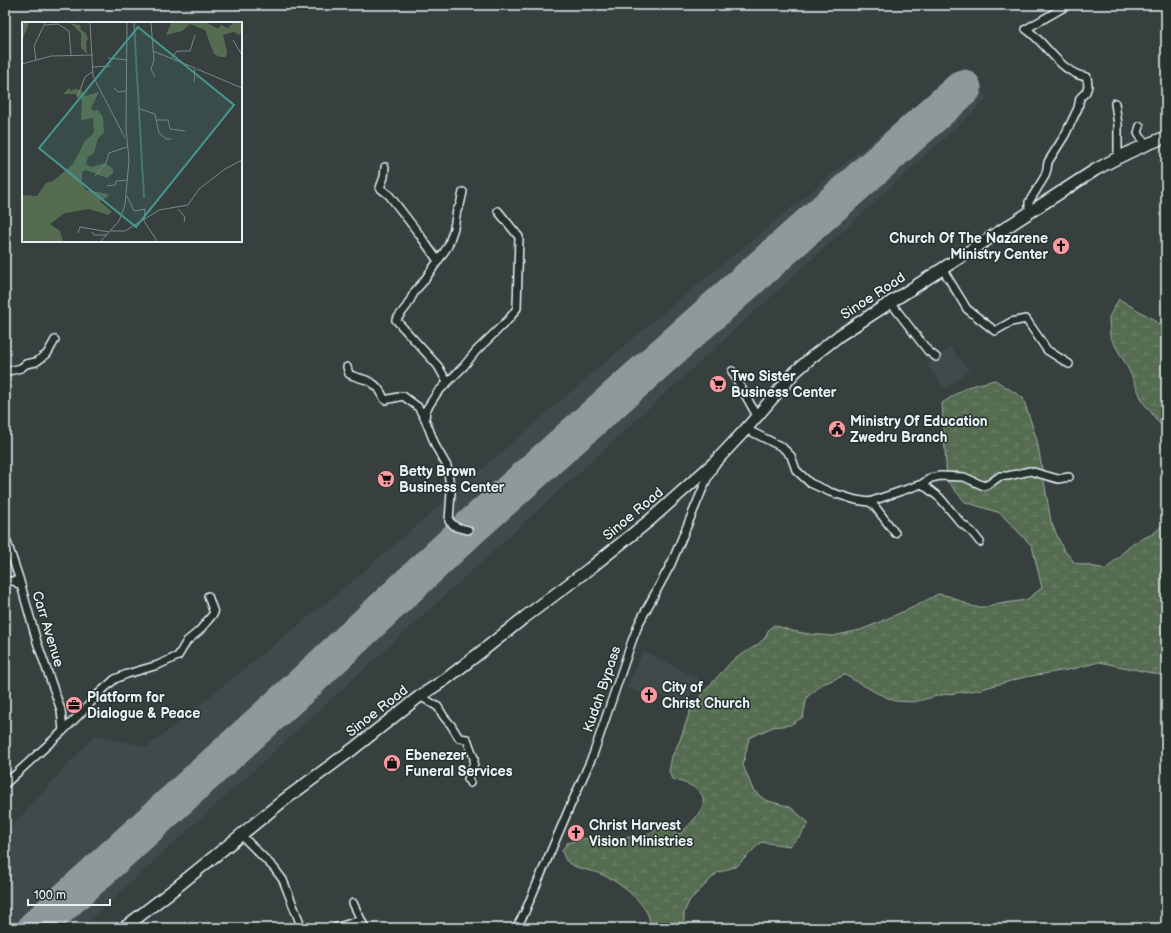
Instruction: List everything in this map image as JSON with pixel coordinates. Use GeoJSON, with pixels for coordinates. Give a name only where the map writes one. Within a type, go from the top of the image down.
{"type":"FeatureCollection","features":[{"type":"Feature","properties":{"kind":"highway","name":"Sinoe Road"},"geometry":{"type":"LineString","coordinates":[[124,928],[173,890],[240,834],[420,696],[463,666],[595,564],[668,505],[718,460],[795,372],[812,356],[840,335],[891,303],[942,268],[1118,156],[1145,144],[1166,137]]}},
{"type":"Feature","properties":{"kind":"street"},"geometry":{"type":"LineString","coordinates":[[1029,213],[1029,202],[1045,176],[1048,162],[1065,134],[1078,108],[1080,98],[1086,92],[1088,77],[1079,76],[1062,65],[1043,44],[1026,29],[1068,5]]}},
{"type":"Feature","properties":{"kind":"street"},"geometry":{"type":"LineString","coordinates":[[1115,103],[1118,125],[1118,156]]}},
{"type":"Feature","properties":{"kind":"street"},"geometry":{"type":"LineString","coordinates":[[1140,126],[1138,133],[1145,144]]}},
{"type":"Feature","properties":{"kind":"street"},"geometry":{"type":"LineString","coordinates":[[385,166],[384,177],[380,188],[389,195],[420,234],[438,261]]}},
{"type":"Feature","properties":{"kind":"street"},"geometry":{"type":"LineString","coordinates":[[447,382],[438,366],[396,320],[448,246],[463,192]]}},
{"type":"Feature","properties":{"kind":"street"},"geometry":{"type":"LineString","coordinates":[[425,419],[426,410],[437,393],[464,366],[476,351],[509,319],[517,308],[519,237],[498,211]]}},
{"type":"Feature","properties":{"kind":"street"},"geometry":{"type":"LineString","coordinates":[[942,268],[967,308],[995,331],[1011,322],[1026,319],[1048,350],[1069,364]]}},
{"type":"Feature","properties":{"kind":"street"},"geometry":{"type":"LineString","coordinates":[[891,303],[928,351],[936,357]]}},
{"type":"Feature","properties":{"kind":"street"},"geometry":{"type":"LineString","coordinates":[[5,372],[36,362],[47,354],[55,340]]}},
{"type":"Feature","properties":{"kind":"street"},"geometry":{"type":"LineString","coordinates":[[347,367],[349,374],[356,378],[367,380],[377,386],[380,394],[385,400],[403,396],[418,407],[425,419],[436,447],[447,466],[451,492],[449,521],[456,527],[468,530]]}},
{"type":"Feature","properties":{"kind":"street"},"geometry":{"type":"LineString","coordinates":[[732,371],[757,416]]}},
{"type":"Feature","properties":{"kind":"street"},"geometry":{"type":"LineString","coordinates":[[746,429],[782,447],[791,456],[796,470],[810,483],[830,492],[873,504],[895,533]]}},
{"type":"Feature","properties":{"kind":"street","name":"Kudah Bypass"},"geometry":{"type":"LineString","coordinates":[[516,928],[524,914],[593,755],[639,623],[671,564],[706,481],[718,460]]}},
{"type":"Feature","properties":{"kind":"street"},"geometry":{"type":"LineString","coordinates":[[869,502],[922,484],[931,478],[948,476],[964,477],[984,486],[1000,476],[1008,476],[1026,471],[1058,479],[1069,477]]}},
{"type":"Feature","properties":{"kind":"street"},"geometry":{"type":"LineString","coordinates":[[922,484],[940,498],[960,523],[972,532],[980,542]]}},
{"type":"Feature","properties":{"kind":"street","name":"Carr Avenue"},"geometry":{"type":"LineString","coordinates":[[5,536],[37,642],[61,710],[63,731]]}},
{"type":"Feature","properties":{"kind":"street"},"geometry":{"type":"LineString","coordinates":[[5,581],[14,581],[21,586]]}},
{"type":"Feature","properties":{"kind":"street"},"geometry":{"type":"LineString","coordinates":[[5,784],[63,731],[97,695],[115,679],[158,665],[178,656],[187,640],[199,631],[214,612],[208,596]]}},
{"type":"Feature","properties":{"kind":"street"},"geometry":{"type":"LineString","coordinates":[[420,696],[438,707],[444,717],[451,724],[459,738],[467,739],[474,758],[474,763],[468,780],[470,783]]}},
{"type":"Feature","properties":{"kind":"street"},"geometry":{"type":"LineString","coordinates":[[240,834],[274,868],[283,880],[302,928]]}},
{"type":"Feature","properties":{"kind":"street"},"geometry":{"type":"LineString","coordinates":[[353,903],[365,928]]}},
{"type":"Feature","properties":{"kind":"street"},"geometry":{"type":"LineString","coordinates":[[334,928],[361,920]]}},
{"type":"Feature","properties":{"kind":"shaded area"},"geometry":{"type":"Polygon","coordinates":[[[961,68],[978,78],[987,99],[81,928],[5,928],[5,834],[95,735],[148,747],[353,581],[632,339],[961,68]]]}},
{"type":"Feature","properties":{"kind":"shaded area"},"geometry":{"type":"Polygon","coordinates":[[[950,347],[969,370],[946,389],[927,365],[950,347]]]}},
{"type":"Feature","properties":{"kind":"shaded area"},"geometry":{"type":"Polygon","coordinates":[[[643,651],[699,679],[684,708],[646,688],[643,694],[627,688],[643,651]]]}},
{"type":"Feature","properties":{"kind":"green space"},"geometry":{"type":"Polygon","coordinates":[[[1119,299],[1151,318],[1166,331],[1166,432],[1143,402],[1129,370],[1110,336],[1109,317],[1119,299]]]}},
{"type":"Feature","properties":{"kind":"green space"},"geometry":{"type":"Polygon","coordinates":[[[995,380],[1023,398],[1037,440],[1051,522],[1063,549],[1075,563],[1106,569],[1133,543],[1153,534],[1166,522],[1166,676],[1099,662],[1073,669],[1025,677],[978,690],[941,695],[914,702],[895,701],[877,693],[845,675],[823,684],[807,697],[803,717],[790,725],[773,727],[749,738],[743,765],[753,790],[765,800],[790,807],[809,823],[800,836],[789,846],[761,842],[737,866],[717,873],[689,901],[684,913],[684,928],[649,928],[650,921],[647,913],[641,904],[626,889],[610,878],[599,873],[578,868],[568,863],[562,851],[567,843],[582,839],[642,837],[659,828],[680,834],[693,820],[701,809],[703,797],[694,787],[672,779],[669,772],[672,756],[680,740],[690,711],[701,695],[732,661],[757,645],[765,638],[769,629],[774,625],[792,631],[833,636],[868,627],[914,607],[938,594],[949,596],[974,607],[988,607],[1026,600],[1042,588],[1032,546],[1000,513],[965,502],[947,481],[942,403],[967,387],[995,380]]]}},
{"type":"Feature","properties":{"kind":"runway"},"geometry":{"type":"LineString","coordinates":[[36,928],[306,682],[468,530],[963,88]]}},
{"type":"Feature","properties":{"kind":"place","name":"Church Of The Nazarene Ministry Center"},"geometry":{"type":"Point","coordinates":[1061,246]}},
{"type":"Feature","properties":{"kind":"place","name":"Two Sister Business Center"},"geometry":{"type":"Point","coordinates":[718,384]}},
{"type":"Feature","properties":{"kind":"place","name":"Ministry Of Education Zwedru Branch"},"geometry":{"type":"Point","coordinates":[837,429]}},
{"type":"Feature","properties":{"kind":"place","name":"Betty Brown Business Center"},"geometry":{"type":"Point","coordinates":[386,479]}},
{"type":"Feature","properties":{"kind":"place","name":"City of Christ Church"},"geometry":{"type":"Point","coordinates":[649,695]}},
{"type":"Feature","properties":{"kind":"place","name":"Platform for Dialogue & Peace"},"geometry":{"type":"Point","coordinates":[74,705]}},
{"type":"Feature","properties":{"kind":"place","name":"Ebenezer Funeral Services"},"geometry":{"type":"Point","coordinates":[392,763]}},
{"type":"Feature","properties":{"kind":"place","name":"Christ Harvest Vision Ministries"},"geometry":{"type":"Point","coordinates":[576,833]}}]}
